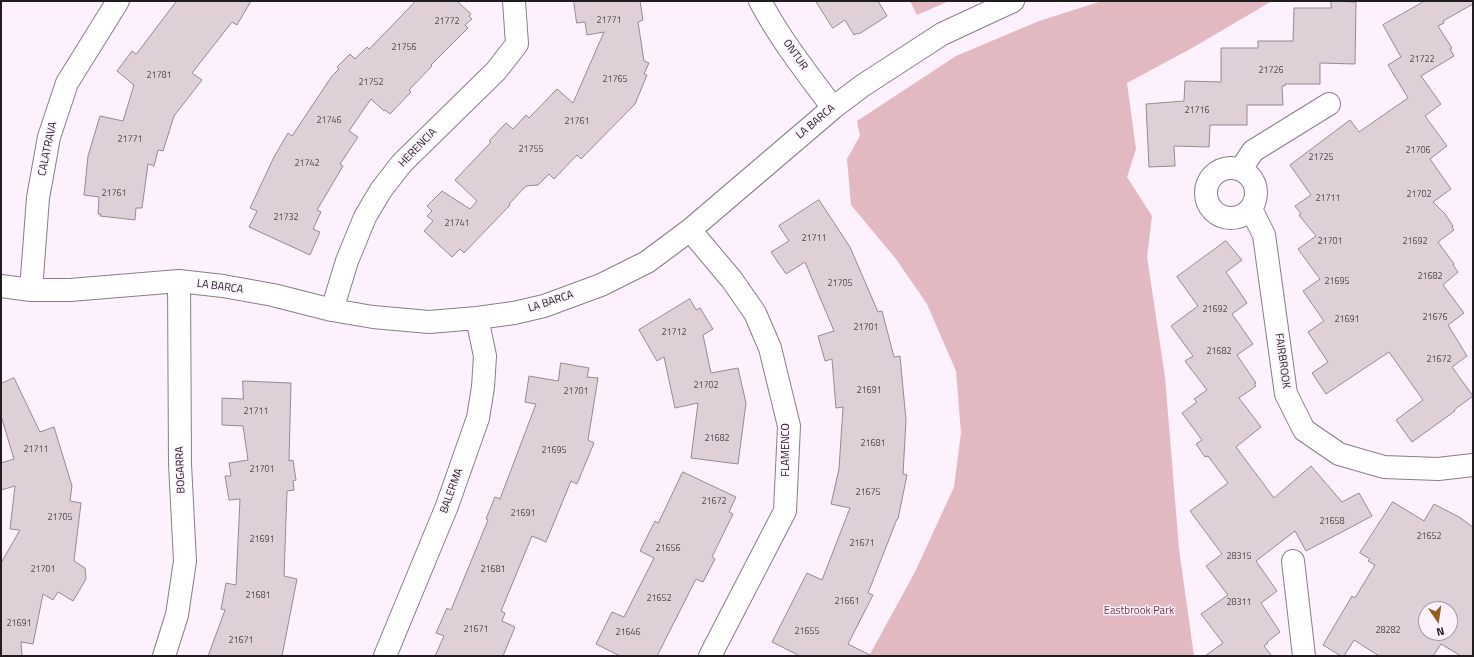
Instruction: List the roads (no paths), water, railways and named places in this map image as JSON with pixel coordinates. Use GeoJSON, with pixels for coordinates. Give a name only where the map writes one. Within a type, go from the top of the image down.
{"type":"FeatureCollection","features":[{"type":"Feature","properties":{"kind":"street","name":"CALATRAVA"},"geometry":{"type":"LineString","coordinates":[[31,290],[38,198],[48,137],[67,83],[118,1]]}},
{"type":"Feature","properties":{"kind":"street","name":"HERENCIA"},"geometry":{"type":"LineString","coordinates":[[332,310],[363,223],[381,190],[402,163],[496,71],[517,44],[514,1]]}},
{"type":"Feature","properties":{"kind":"street","name":"ONTUR"},"geometry":{"type":"LineString","coordinates":[[760,1],[789,48],[833,108]]}},
{"type":"Feature","properties":{"kind":"street","name":"LA BARCA"},"geometry":{"type":"LineString","coordinates":[[1,286],[31,290],[70,290],[179,281],[223,286],[273,295],[332,310],[373,317],[429,322],[514,313],[544,306],[601,285],[647,262],[690,230],[833,108],[862,86],[942,34],[1013,1]]}},
{"type":"Feature","properties":{"kind":"street"},"geometry":{"type":"LineString","coordinates":[[1241,169],[1253,151],[1330,104]]}},
{"type":"Feature","properties":{"kind":"street"},"geometry":{"type":"LineString","coordinates":[[1225,168],[1241,169],[1253,180],[1256,187],[1257,195],[1255,203],[1245,215],[1237,218],[1221,216],[1214,212],[1206,199],[1208,183],[1212,176],[1225,168]]}},
{"type":"Feature","properties":{"kind":"street","name":"FAIRBROOK"},"geometry":{"type":"LineString","coordinates":[[1250,210],[1264,235],[1286,394],[1304,430],[1339,454],[1384,467],[1438,470],[1473,465]]}},
{"type":"Feature","properties":{"kind":"street","name":"FLAMENCO"},"geometry":{"type":"LineString","coordinates":[[690,230],[732,280],[755,313],[770,348],[788,426],[785,511],[710,656]]}},
{"type":"Feature","properties":{"kind":"street","name":"BOGARRA"},"geometry":{"type":"LineString","coordinates":[[164,656],[177,615],[185,561],[180,464],[179,281]]}},
{"type":"Feature","properties":{"kind":"street","name":"BALERMA"},"geometry":{"type":"LineString","coordinates":[[385,656],[447,506],[478,418],[483,387],[485,356],[477,318]]}},
{"type":"Feature","properties":{"kind":"street"},"geometry":{"type":"LineString","coordinates":[[1293,561],[1304,656]]}},
{"type":"Feature","properties":{"kind":"park label","name":"Eastbrook Park"},"geometry":{"type":"Point","coordinates":[1139,611]}}]}
